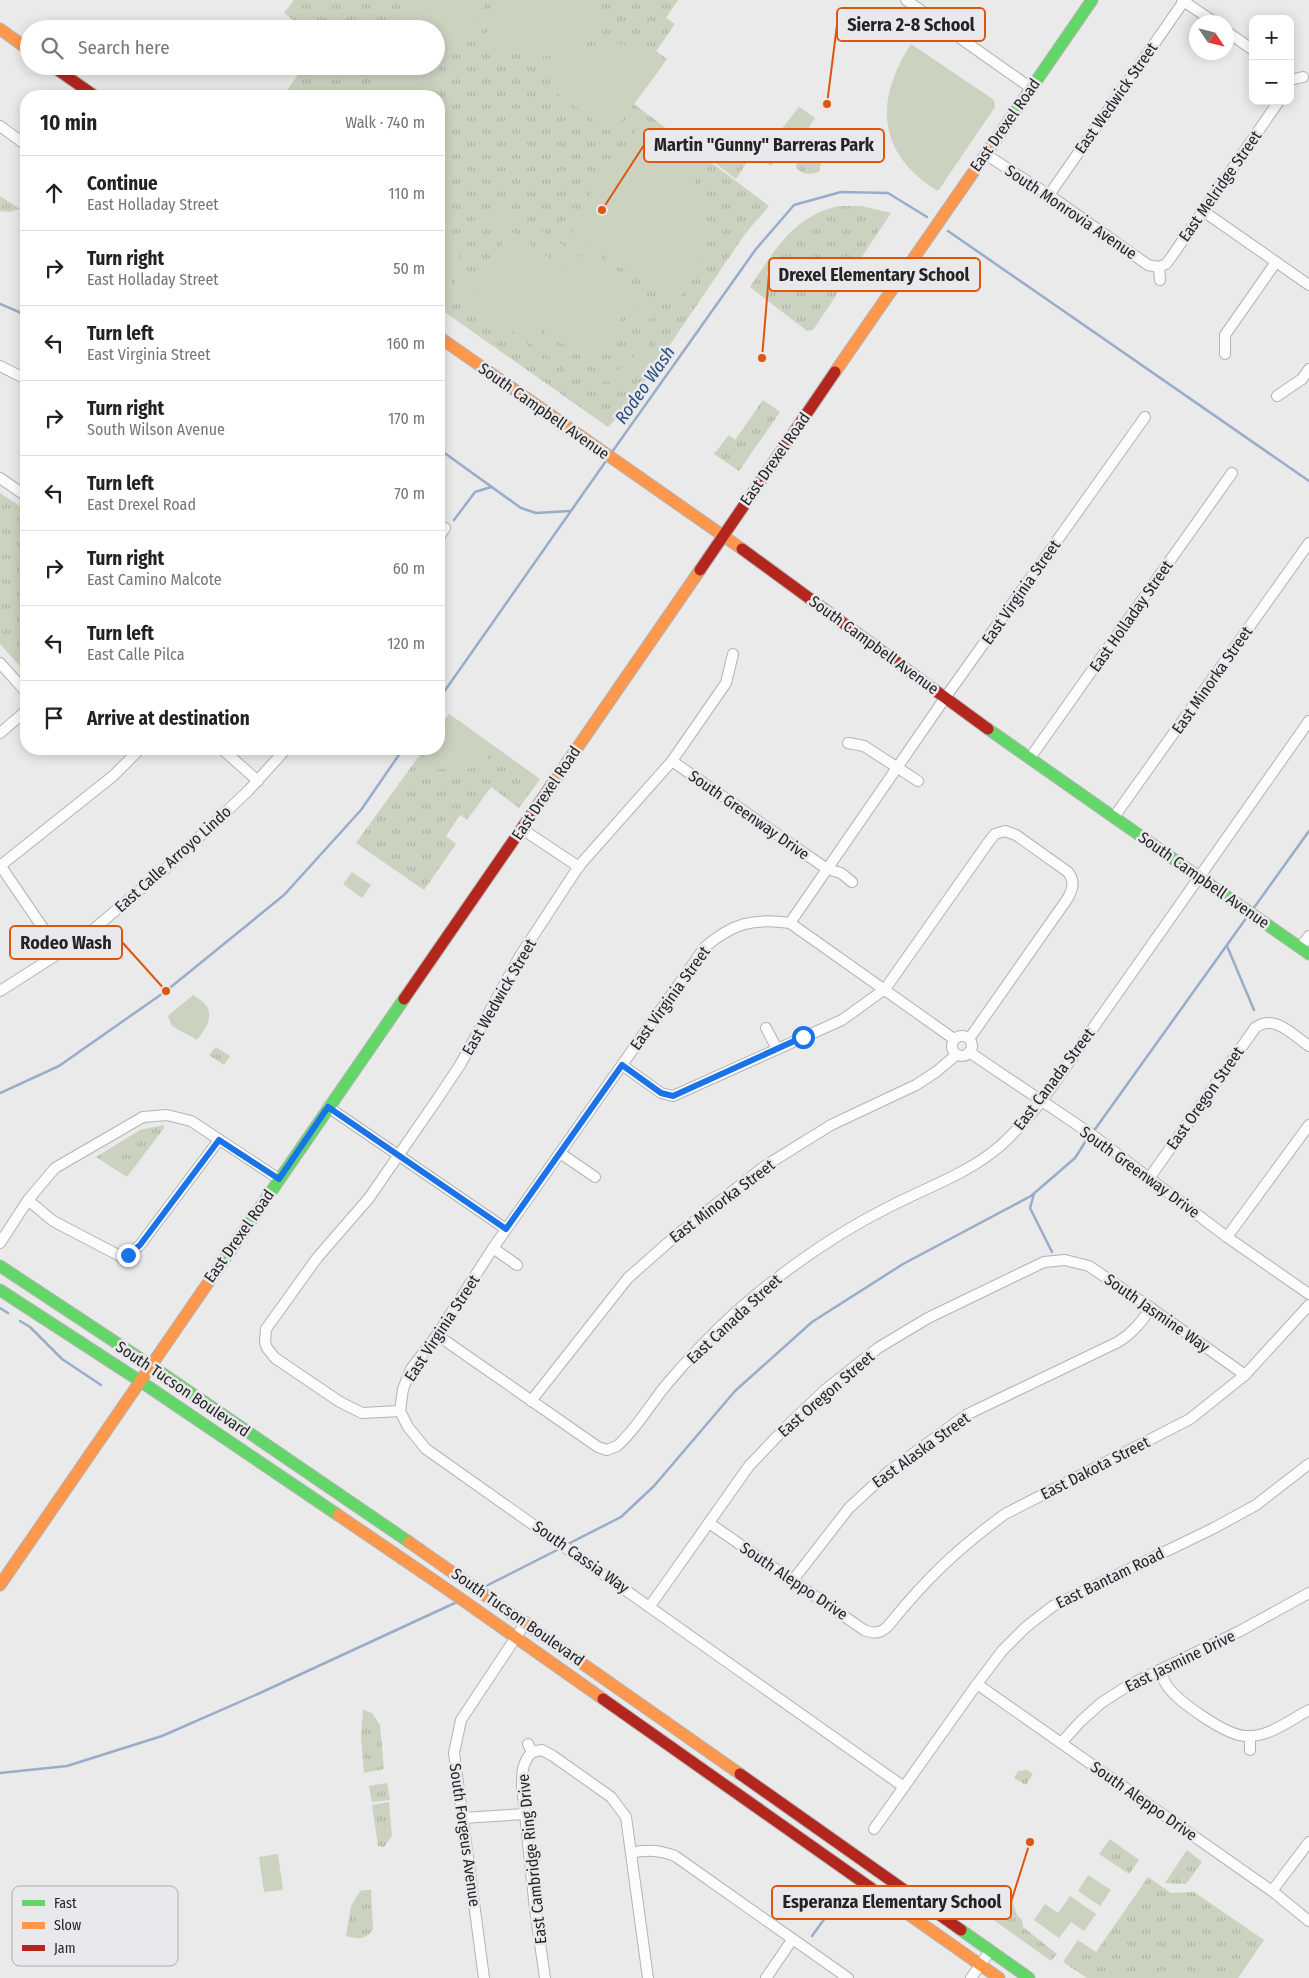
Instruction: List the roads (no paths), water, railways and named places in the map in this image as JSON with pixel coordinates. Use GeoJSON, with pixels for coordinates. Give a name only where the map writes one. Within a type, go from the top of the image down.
{"type":"FeatureCollection","features":[{"type":"Feature","properties":{"kind":"main road","name":"East Drexel Road"},"geometry":{"type":"LineString","coordinates":[[0,1585],[1092,0]]}},
{"type":"Feature","properties":{"kind":"main road"},"geometry":{"type":"LineString","coordinates":[[0,30],[20,44]]}},
{"type":"Feature","properties":{"kind":"main road"},"geometry":{"type":"LineString","coordinates":[[65,75],[86,90]]}},
{"type":"Feature","properties":{"kind":"main road","name":"South Campbell Avenue"},"geometry":{"type":"LineString","coordinates":[[445,341],[723,535],[945,698],[1305,951]]}},
{"type":"Feature","properties":{"kind":"main road","name":"South Tucson Boulevard"},"geometry":{"type":"LineString","coordinates":[[0,1266],[526,1622],[1029,1978]]}},
{"type":"Feature","properties":{"kind":"main road","name":"South Tucson Boulevard"},"geometry":{"type":"LineString","coordinates":[[0,1290],[140,1381],[454,1594],[999,1978]]}},
{"type":"Feature","properties":{"kind":"street"},"geometry":{"type":"LineString","coordinates":[[906,0],[1031,88]]}},
{"type":"Feature","properties":{"kind":"street"},"geometry":{"type":"LineString","coordinates":[[1183,0],[1204,15]]}},
{"type":"Feature","properties":{"kind":"street","name":"East Wedwick Street"},"geometry":{"type":"LineString","coordinates":[[1049,195],[1183,0]]}},
{"type":"Feature","properties":{"kind":"street"},"geometry":{"type":"LineString","coordinates":[[1234,37],[1249,47]]}},
{"type":"Feature","properties":{"kind":"street"},"geometry":{"type":"LineString","coordinates":[[1294,79],[1303,77]]}},
{"type":"Feature","properties":{"kind":"street","name":"East Melridge Street"},"geometry":{"type":"LineString","coordinates":[[1159,267],[1169,260],[1276,105]]}},
{"type":"Feature","properties":{"kind":"street"},"geometry":{"type":"LineString","coordinates":[[0,126],[20,141]]}},
{"type":"Feature","properties":{"kind":"street","name":"South Monrovia Avenue"},"geometry":{"type":"LineString","coordinates":[[985,154],[1049,195],[1148,265],[1159,267]]}},
{"type":"Feature","properties":{"kind":"street"},"geometry":{"type":"LineString","coordinates":[[1203,211],[1309,286]]}},
{"type":"Feature","properties":{"kind":"street"},"geometry":{"type":"LineString","coordinates":[[1225,354],[1225,335],[1276,262]]}},
{"type":"Feature","properties":{"kind":"street"},"geometry":{"type":"LineString","coordinates":[[1159,267],[1160,280]]}},
{"type":"Feature","properties":{"kind":"street"},"geometry":{"type":"LineString","coordinates":[[0,366],[20,375]]}},
{"type":"Feature","properties":{"kind":"street"},"geometry":{"type":"LineString","coordinates":[[1277,396],[1302,379],[1309,370]]}},
{"type":"Feature","properties":{"kind":"street","name":"East Virginia Street"},"geometry":{"type":"LineString","coordinates":[[400,1411],[404,1389],[411,1370],[437,1335],[506,1229],[705,947],[734,926],[758,922],[790,923],[945,698],[1145,417]]}},
{"type":"Feature","properties":{"kind":"street","name":"East Holladay Street"},"geometry":{"type":"LineString","coordinates":[[1030,758],[1232,474]]}},
{"type":"Feature","properties":{"kind":"street"},"geometry":{"type":"LineString","coordinates":[[0,478],[20,492]]}},
{"type":"Feature","properties":{"kind":"street","name":"East Minorka Street"},"geometry":{"type":"LineString","coordinates":[[1114,817],[1309,543]]}},
{"type":"Feature","properties":{"kind":"street","name":"East Wedwick Street"},"geometry":{"type":"LineString","coordinates":[[400,1411],[362,1413],[340,1402],[270,1354],[263,1344],[266,1329],[317,1258],[369,1198],[460,1065],[512,970],[578,867],[672,761],[726,683],[733,654]]}},
{"type":"Feature","properties":{"kind":"street"},"geometry":{"type":"LineString","coordinates":[[0,663],[20,685]]}},
{"type":"Feature","properties":{"kind":"street"},"geometry":{"type":"LineString","coordinates":[[0,733],[20,716]]}},
{"type":"Feature","properties":{"kind":"street","name":"East Canada Street"},"geometry":{"type":"LineString","coordinates":[[531,1401],[589,1442],[608,1452],[622,1442],[668,1383],[704,1343],[771,1283],[796,1264],[869,1218],[978,1162],[1005,1141],[1041,1102],[1309,721]]}},
{"type":"Feature","properties":{"kind":"street"},"geometry":{"type":"LineString","coordinates":[[848,743],[864,746],[918,781]]}},
{"type":"Feature","properties":{"kind":"street"},"geometry":{"type":"LineString","coordinates":[[60,953],[0,866],[113,776],[134,755]]}},
{"type":"Feature","properties":{"kind":"street"},"geometry":{"type":"LineString","coordinates":[[229,755],[258,781]]}},
{"type":"Feature","properties":{"kind":"street","name":"East Calle Arroyo Lindo"},"geometry":{"type":"LineString","coordinates":[[0,991],[83,938],[165,869],[258,781],[281,755]]}},
{"type":"Feature","properties":{"kind":"street","name":"South Greenway Drive"},"geometry":{"type":"LineString","coordinates":[[672,761],[827,869]]}},
{"type":"Feature","properties":{"kind":"street"},"geometry":{"type":"LineString","coordinates":[[522,829],[578,867]]}},
{"type":"Feature","properties":{"kind":"street"},"geometry":{"type":"LineString","coordinates":[[622,1065],[661,1093],[673,1098],[842,1020],[885,989],[990,840],[995,834],[1004,831],[1016,836],[1068,872],[1072,878],[1073,886],[1068,898],[969,1039]]}},
{"type":"Feature","properties":{"kind":"street"},"geometry":{"type":"LineString","coordinates":[[827,869],[841,873],[852,882]]}},
{"type":"Feature","properties":{"kind":"street"},"geometry":{"type":"LineString","coordinates":[[790,923],[954,1039]]}},
{"type":"Feature","properties":{"kind":"street"},"geometry":{"type":"LineString","coordinates":[[1305,951],[1309,936]]}},
{"type":"Feature","properties":{"kind":"street","name":"East Oregon Street"},"geometry":{"type":"LineString","coordinates":[[1150,1177],[1248,1037],[1264,1020],[1280,1025],[1309,1046]]}},
{"type":"Feature","properties":{"kind":"street"},"geometry":{"type":"LineString","coordinates":[[766,1028],[777,1049]]}},
{"type":"Feature","properties":{"kind":"street"},"geometry":{"type":"LineString","coordinates":[[962,1036],[969,1039],[972,1047],[969,1052],[963,1056],[956,1054],[951,1046],[954,1039],[962,1036]]}},
{"type":"Feature","properties":{"kind":"street","name":"South Greenway Drive"},"geometry":{"type":"LineString","coordinates":[[969,1052],[1091,1134],[1227,1237],[1309,1294]]}},
{"type":"Feature","properties":{"kind":"street","name":"East Minorka Street"},"geometry":{"type":"LineString","coordinates":[[531,1401],[628,1278],[679,1232],[765,1166],[831,1125],[916,1086],[936,1072],[956,1054]]}},
{"type":"Feature","properties":{"kind":"street"},"geometry":{"type":"LineString","coordinates":[[328,1107],[506,1229]]}},
{"type":"Feature","properties":{"kind":"street"},"geometry":{"type":"LineString","coordinates":[[0,1243],[28,1200],[55,1168],[143,1117],[167,1115],[191,1121],[279,1179]]}},
{"type":"Feature","properties":{"kind":"street"},"geometry":{"type":"LineString","coordinates":[[1227,1237],[1309,1125]]}},
{"type":"Feature","properties":{"kind":"street"},"geometry":{"type":"LineString","coordinates":[[28,1200],[53,1221],[120,1256],[128,1258],[140,1245],[219,1140]]}},
{"type":"Feature","properties":{"kind":"street"},"geometry":{"type":"LineString","coordinates":[[560,1153],[595,1177]]}},
{"type":"Feature","properties":{"kind":"street"},"geometry":{"type":"LineString","coordinates":[[493,1248],[517,1265]]}},
{"type":"Feature","properties":{"kind":"street","name":"East Oregon Street"},"geometry":{"type":"LineString","coordinates":[[650,1606],[749,1466],[825,1390],[878,1348],[928,1318],[1044,1262],[1065,1260]]}},
{"type":"Feature","properties":{"kind":"street","name":"South Jasmine Way"},"geometry":{"type":"LineString","coordinates":[[1065,1260],[1089,1266],[1245,1375]]}},
{"type":"Feature","properties":{"kind":"street","name":"East Dakota Street"},"geometry":{"type":"LineString","coordinates":[[880,1634],[924,1582],[945,1561],[1005,1514],[1190,1419],[1245,1375],[1309,1305]]}},
{"type":"Feature","properties":{"kind":"street","name":"East Alaska Street"},"geometry":{"type":"LineString","coordinates":[[794,1580],[849,1508],[888,1472],[966,1415],[1130,1335],[1139,1326],[1151,1308]]}},
{"type":"Feature","properties":{"kind":"street"},"geometry":{"type":"LineString","coordinates":[[437,1335],[531,1401]]}},
{"type":"Feature","properties":{"kind":"street","name":"South Cassia Way"},"geometry":{"type":"LineString","coordinates":[[400,1411],[412,1433],[426,1449],[904,1787]]}},
{"type":"Feature","properties":{"kind":"street","name":"East Bantam Road"},"geometry":{"type":"LineString","coordinates":[[874,1829],[976,1684],[1002,1651],[1026,1627],[1052,1606],[1214,1528],[1256,1504],[1309,1464]]}},
{"type":"Feature","properties":{"kind":"street","name":"South Aleppo Drive"},"geometry":{"type":"LineString","coordinates":[[709,1523],[864,1630],[880,1634]]}},
{"type":"Feature","properties":{"kind":"street","name":"East Jasmine Drive"},"geometry":{"type":"LineString","coordinates":[[1061,1743],[1101,1703],[1129,1685],[1240,1631],[1309,1593]]}},
{"type":"Feature","properties":{"kind":"street","name":"South Forgeus Avenue"},"geometry":{"type":"LineString","coordinates":[[484,1978],[454,1753],[461,1720],[526,1622]]}},
{"type":"Feature","properties":{"kind":"street"},"geometry":{"type":"LineString","coordinates":[[1159,1670],[1167,1686],[1178,1698],[1223,1729],[1232,1733],[1250,1736],[1273,1730],[1309,1710]]}},
{"type":"Feature","properties":{"kind":"street","name":"South Aleppo Drive"},"geometry":{"type":"LineString","coordinates":[[976,1684],[1272,1891],[1309,1921]]}},
{"type":"Feature","properties":{"kind":"street"},"geometry":{"type":"LineString","coordinates":[[1250,1736],[1250,1750]]}},
{"type":"Feature","properties":{"kind":"street","name":"East Cambridge Ring Drive"},"geometry":{"type":"LineString","coordinates":[[545,1978],[535,1910],[525,1814],[522,1766],[530,1748],[547,1752],[611,1797],[626,1817],[631,1852]]}},
{"type":"Feature","properties":{"kind":"street"},"geometry":{"type":"LineString","coordinates":[[463,1818],[525,1814]]}},
{"type":"Feature","properties":{"kind":"street"},"geometry":{"type":"LineString","coordinates":[[1272,1891],[1309,1842]]}},
{"type":"Feature","properties":{"kind":"street"},"geometry":{"type":"LineString","coordinates":[[648,1978],[631,1852],[643,1850],[662,1851],[675,1856],[848,1978]]}},
{"type":"Feature","properties":{"kind":"street"},"geometry":{"type":"LineString","coordinates":[[766,1978],[792,1940]]}},
{"type":"Feature","properties":{"kind":"street"},"geometry":{"type":"LineString","coordinates":[[971,1978],[990,1951]]}},
{"type":"Feature","properties":{"kind":"waterway","name":"Rodeo Wash"},"geometry":{"type":"LineString","coordinates":[[612,452],[756,249],[794,205],[841,192],[888,193],[927,217]]}},
{"type":"Feature","properties":{"kind":"waterway"},"geometry":{"type":"LineString","coordinates":[[948,231],[1309,481]]}},
{"type":"Feature","properties":{"kind":"waterway"},"geometry":{"type":"LineString","coordinates":[[0,304],[20,312]]}},
{"type":"Feature","properties":{"kind":"waterway"},"geometry":{"type":"LineString","coordinates":[[445,453],[521,508],[536,513],[570,511]]}},
{"type":"Feature","properties":{"kind":"waterway","name":"Rodeo Wash"},"geometry":{"type":"LineString","coordinates":[[445,690],[606,461]]}},
{"type":"Feature","properties":{"kind":"waterway"},"geometry":{"type":"LineString","coordinates":[[454,520],[475,492],[491,487]]}},
{"type":"Feature","properties":{"kind":"waterway","name":"Rodeo Wash"},"geometry":{"type":"LineString","coordinates":[[0,1093],[59,1066],[166,991],[284,895],[361,810],[399,755]]}},
{"type":"Feature","properties":{"kind":"waterway"},"geometry":{"type":"LineString","coordinates":[[1253,909],[1309,831]]}},
{"type":"Feature","properties":{"kind":"waterway"},"geometry":{"type":"LineString","coordinates":[[1093,1132],[1247,917]]}},
{"type":"Feature","properties":{"kind":"waterway"},"geometry":{"type":"LineString","coordinates":[[1227,946],[1254,1010]]}},
{"type":"Feature","properties":{"kind":"waterway"},"geometry":{"type":"LineString","coordinates":[[566,1545],[621,1517],[654,1486],[735,1391],[812,1322],[903,1264],[1031,1196],[1075,1158],[1089,1136]]}},
{"type":"Feature","properties":{"kind":"waterway"},"geometry":{"type":"LineString","coordinates":[[1034,1194],[1030,1208],[1052,1252]]}},
{"type":"Feature","properties":{"kind":"waterway"},"geometry":{"type":"LineString","coordinates":[[0,1308],[8,1313]]}},
{"type":"Feature","properties":{"kind":"waterway"},"geometry":{"type":"LineString","coordinates":[[20,1321],[30,1327],[62,1359],[101,1385]]}},
{"type":"Feature","properties":{"kind":"waterway"},"geometry":{"type":"LineString","coordinates":[[484,1587],[561,1548]]}},
{"type":"Feature","properties":{"kind":"waterway"},"geometry":{"type":"LineString","coordinates":[[0,1773],[67,1766],[162,1736],[457,1602]]}},
{"type":"Feature","properties":{"kind":"waterway"},"geometry":{"type":"LineString","coordinates":[[812,1936],[841,1896]]}},
{"type":"Feature","properties":{"kind":"place","name":"Sierra 2-8 School"},"geometry":{"type":"Point","coordinates":[827,104]}},
{"type":"Feature","properties":{"kind":"place","name":"Martin \"Gunny\" Barreras Park"},"geometry":{"type":"Point","coordinates":[602,210]}},
{"type":"Feature","properties":{"kind":"place","name":"Drexel Elementary School"},"geometry":{"type":"Point","coordinates":[762,358]}},
{"type":"Feature","properties":{"kind":"place","name":"Rodeo Wash"},"geometry":{"type":"Point","coordinates":[166,991]}},
{"type":"Feature","properties":{"kind":"place","name":"Esperanza Elementary School"},"geometry":{"type":"Point","coordinates":[1030,1842]}}]}
